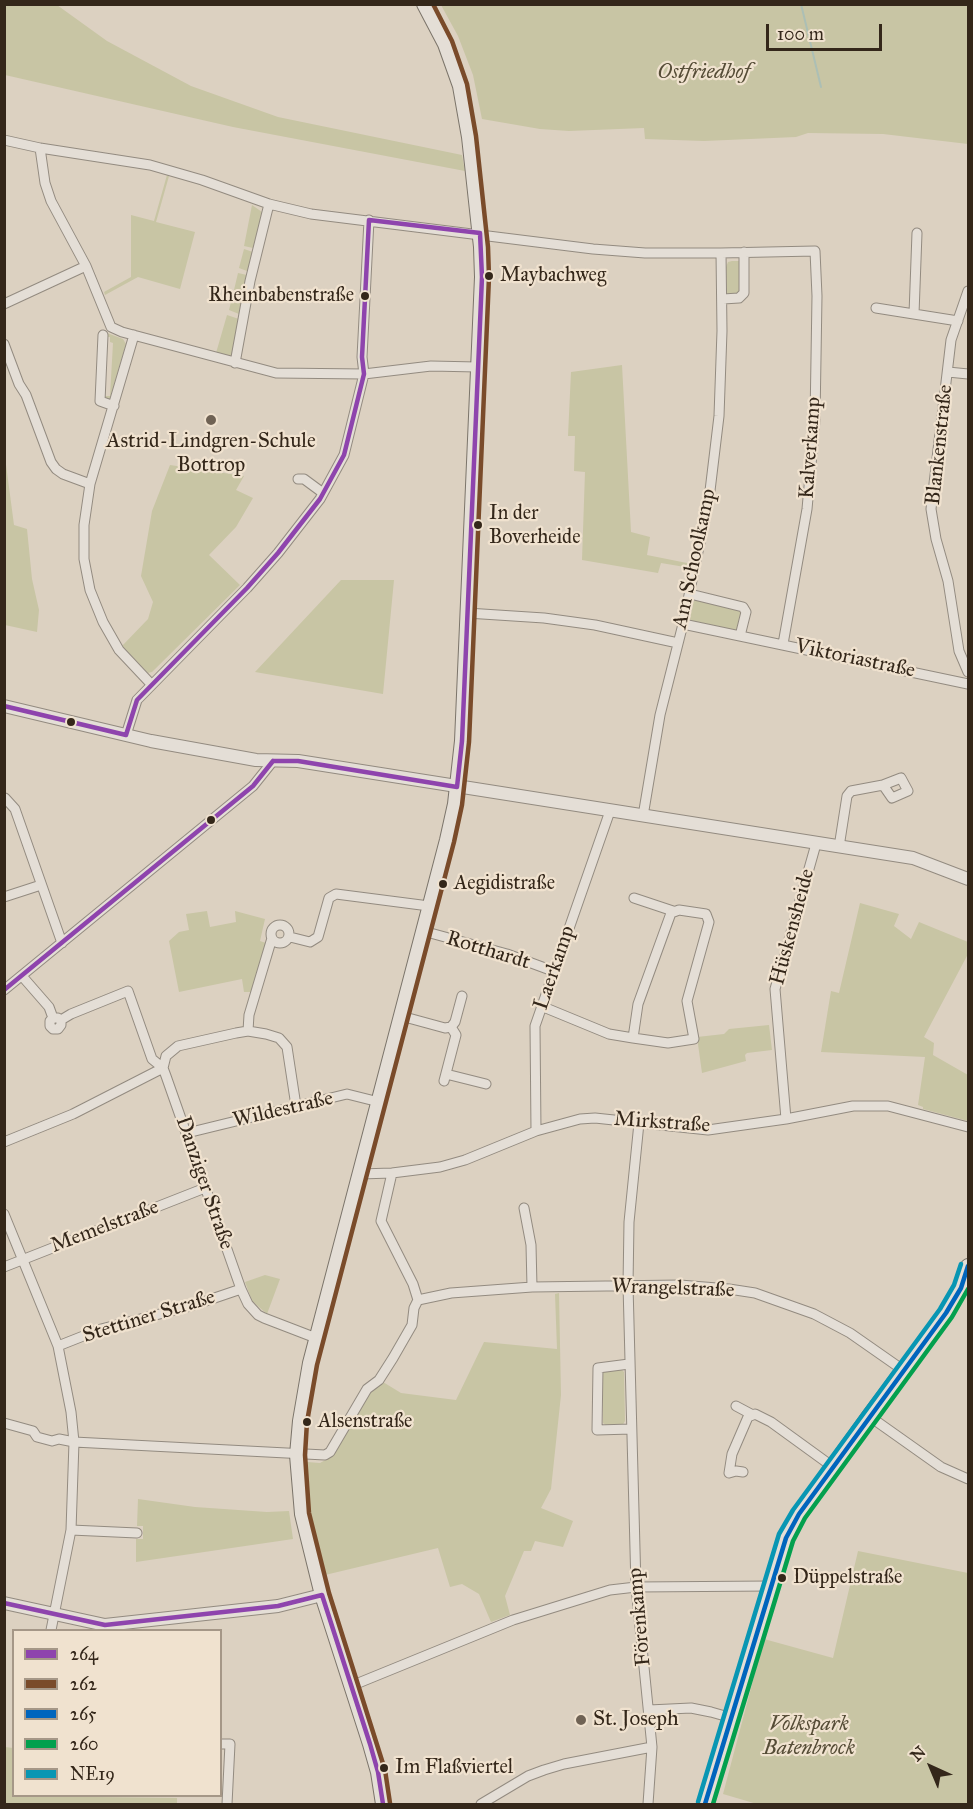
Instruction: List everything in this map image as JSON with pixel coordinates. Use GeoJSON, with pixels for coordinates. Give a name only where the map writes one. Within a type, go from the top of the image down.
{"type":"FeatureCollection","features":[{"type":"Feature","properties":{"kind":"main road"},"geometry":{"type":"LineString","coordinates":[[383,1804],[378,1772],[322,1595],[302,1514],[297,1455],[306,1382],[316,1338],[447,840],[457,787],[462,741],[482,277],[480,233],[469,137],[460,86],[445,44],[424,4]]}},
{"type":"Feature","properties":{"kind":"main road"},"geometry":{"type":"LineString","coordinates":[[705,1804],[786,1538],[794,1523],[869,1416],[965,1289],[969,1266]]}},
{"type":"Feature","properties":{"kind":"street"},"geometry":{"type":"LineString","coordinates":[[4,140],[40,148],[150,165],[202,180],[268,204],[311,214],[645,253],[744,252],[744,293],[739,298],[723,299]]}},
{"type":"Feature","properties":{"kind":"street"},"geometry":{"type":"LineString","coordinates":[[40,148],[45,183],[51,201],[86,267],[111,327],[276,373],[364,374],[431,366],[477,366]]}},
{"type":"Feature","properties":{"kind":"street"},"geometry":{"type":"LineString","coordinates":[[235,363],[250,281],[268,204]]}},
{"type":"Feature","properties":{"kind":"street"},"geometry":{"type":"LineString","coordinates":[[126,735],[134,707],[151,684],[278,553],[323,493],[344,455],[364,374],[363,347],[369,220]]}},
{"type":"Feature","properties":{"kind":"street"},"geometry":{"type":"LineString","coordinates":[[915,314],[917,233]]}},
{"type":"Feature","properties":{"kind":"street","name":"Kalverkamp"},"geometry":{"type":"LineString","coordinates":[[744,252],[815,251],[817,296],[815,420],[807,509],[783,644]]}},
{"type":"Feature","properties":{"kind":"street","name":"Am Schoolkamp"},"geometry":{"type":"LineString","coordinates":[[643,816],[660,716],[690,594],[709,499],[719,416],[723,299],[721,253]]}},
{"type":"Feature","properties":{"kind":"street"},"geometry":{"type":"LineString","coordinates":[[4,304],[86,267]]}},
{"type":"Feature","properties":{"kind":"street","name":"Blankenstraße"},"geometry":{"type":"LineString","coordinates":[[969,291],[951,340],[932,509],[936,539],[948,581],[959,651],[969,672]]}},
{"type":"Feature","properties":{"kind":"street"},"geometry":{"type":"LineString","coordinates":[[876,308],[958,321]]}},
{"type":"Feature","properties":{"kind":"street"},"geometry":{"type":"LineString","coordinates":[[103,334],[100,401],[114,406]]}},
{"type":"Feature","properties":{"kind":"street"},"geometry":{"type":"LineString","coordinates":[[134,335],[90,484],[84,525],[84,559],[90,590],[103,622],[119,650],[151,684]]}},
{"type":"Feature","properties":{"kind":"street"},"geometry":{"type":"LineString","coordinates":[[4,344],[19,384],[26,394],[51,462],[63,474],[90,484]]}},
{"type":"Feature","properties":{"kind":"street"},"geometry":{"type":"LineString","coordinates":[[948,372],[969,374]]}},
{"type":"Feature","properties":{"kind":"street"},"geometry":{"type":"LineString","coordinates":[[298,479],[304,479],[323,493]]}},
{"type":"Feature","properties":{"kind":"street"},"geometry":{"type":"LineString","coordinates":[[690,594],[743,607],[746,612],[740,636]]}},
{"type":"Feature","properties":{"kind":"street"},"geometry":{"type":"LineString","coordinates":[[467,614],[544,618],[595,625],[678,643]]}},
{"type":"Feature","properties":{"kind":"street","name":"Viktoriastraße"},"geometry":{"type":"LineString","coordinates":[[683,624],[969,684]]}},
{"type":"Feature","properties":{"kind":"street"},"geometry":{"type":"LineString","coordinates":[[4,706],[126,735],[256,760],[298,761],[913,858],[969,879]]}},
{"type":"Feature","properties":{"kind":"street"},"geometry":{"type":"LineString","coordinates":[[4,990],[253,786],[273,761]]}},
{"type":"Feature","properties":{"kind":"street"},"geometry":{"type":"LineString","coordinates":[[839,847],[849,793],[883,785]]}},
{"type":"Feature","properties":{"kind":"street"},"geometry":{"type":"LineString","coordinates":[[5,798],[15,809],[62,943]]}},
{"type":"Feature","properties":{"kind":"street","name":"Laerkamp"},"geometry":{"type":"LineString","coordinates":[[536,1131],[535,1026],[610,811]]}},
{"type":"Feature","properties":{"kind":"street","name":"Hüskensheide"},"geometry":{"type":"LineString","coordinates":[[786,1119],[775,989],[816,844]]}},
{"type":"Feature","properties":{"kind":"street"},"geometry":{"type":"LineString","coordinates":[[4,897],[40,885]]}},
{"type":"Feature","properties":{"kind":"street"},"geometry":{"type":"LineString","coordinates":[[290,937],[310,942],[318,937],[328,902],[332,895],[336,894],[429,906]]}},
{"type":"Feature","properties":{"kind":"street"},"geometry":{"type":"LineString","coordinates":[[541,1006],[609,1034],[668,1043],[694,1039],[687,1001],[708,918],[703,913],[673,910],[634,898]]}},
{"type":"Feature","properties":{"kind":"street"},"geometry":{"type":"LineString","coordinates":[[633,1038],[638,1004],[673,910]]}},
{"type":"Feature","properties":{"kind":"street"},"geometry":{"type":"LineString","coordinates":[[248,1031],[249,1015],[273,928],[280,924],[287,927],[290,937]]}},
{"type":"Feature","properties":{"kind":"street","name":"Rotthardt"},"geometry":{"type":"LineString","coordinates":[[423,931],[507,954],[553,971]]}},
{"type":"Feature","properties":{"kind":"street"},"geometry":{"type":"LineString","coordinates":[[272,938],[281,944],[290,937]]}},
{"type":"Feature","properties":{"kind":"street","name":"Danziger Straße"},"geometry":{"type":"LineString","coordinates":[[22,976],[57,1019],[129,992],[152,1059],[163,1068],[248,1304],[258,1315],[316,1338]]}},
{"type":"Feature","properties":{"kind":"street"},"geometry":{"type":"LineString","coordinates":[[401,1016],[445,1028],[451,1027],[462,996]]}},
{"type":"Feature","properties":{"kind":"street"},"geometry":{"type":"LineString","coordinates":[[451,1027],[456,1035],[445,1077],[486,1084]]}},
{"type":"Feature","properties":{"kind":"street"},"geometry":{"type":"LineString","coordinates":[[4,1142],[73,1114],[163,1068],[166,1056],[178,1046],[248,1031],[279,1038],[287,1047],[296,1106]]}},
{"type":"Feature","properties":{"kind":"street","name":"Wildestraße"},"geometry":{"type":"LineString","coordinates":[[187,1133],[347,1094],[379,1102]]}},
{"type":"Feature","properties":{"kind":"street","name":"Mirkstraße"},"geometry":{"type":"LineString","coordinates":[[360,1174],[440,1167],[536,1131],[580,1119],[595,1118],[708,1130],[786,1119],[853,1106],[888,1106],[969,1127]]}},
{"type":"Feature","properties":{"kind":"street","name":"Förenkamp"},"geometry":{"type":"LineString","coordinates":[[639,1123],[629,1222],[629,1364],[636,1587],[652,1747],[648,1804]]}},
{"type":"Feature","properties":{"kind":"street"},"geometry":{"type":"LineString","coordinates":[[4,1424],[33,1431],[37,1437],[52,1441],[58,1439],[74,1442],[320,1456],[330,1452],[367,1389],[379,1380],[412,1325],[414,1308],[418,1300],[413,1284],[381,1221],[392,1173]]}},
{"type":"Feature","properties":{"kind":"street","name":"Memelstraße"},"geometry":{"type":"LineString","coordinates":[[4,1266],[205,1188]]}},
{"type":"Feature","properties":{"kind":"street"},"geometry":{"type":"LineString","coordinates":[[524,1208],[531,1245],[531,1287]]}},
{"type":"Feature","properties":{"kind":"street"},"geometry":{"type":"LineString","coordinates":[[4,1214],[58,1346],[66,1381],[74,1442],[71,1530],[51,1629]]}},
{"type":"Feature","properties":{"kind":"street","name":"Wrangelstraße"},"geometry":{"type":"LineString","coordinates":[[418,1300],[451,1293],[531,1287],[704,1286],[754,1293],[794,1305],[850,1333],[903,1370]]}},
{"type":"Feature","properties":{"kind":"street","name":"Stettiner Straße"},"geometry":{"type":"LineString","coordinates":[[58,1346],[100,1329],[191,1306],[241,1289]]}},
{"type":"Feature","properties":{"kind":"street"},"geometry":{"type":"LineString","coordinates":[[629,1364],[598,1368],[597,1430],[631,1429]]}},
{"type":"Feature","properties":{"kind":"street"},"geometry":{"type":"LineString","coordinates":[[736,1406],[765,1418],[833,1467]]}},
{"type":"Feature","properties":{"kind":"street"},"geometry":{"type":"LineString","coordinates":[[743,1472],[729,1473],[732,1454],[751,1414]]}},
{"type":"Feature","properties":{"kind":"street"},"geometry":{"type":"LineString","coordinates":[[869,1416],[941,1467],[969,1479]]}},
{"type":"Feature","properties":{"kind":"street"},"geometry":{"type":"LineString","coordinates":[[71,1530],[137,1533]]}},
{"type":"Feature","properties":{"kind":"street"},"geometry":{"type":"LineString","coordinates":[[351,1686],[513,1620],[610,1590],[636,1587],[771,1586]]}},
{"type":"Feature","properties":{"kind":"street"},"geometry":{"type":"LineString","coordinates":[[4,1603],[105,1624],[133,1623],[278,1606],[322,1595]]}},
{"type":"Feature","properties":{"kind":"street"},"geometry":{"type":"LineString","coordinates":[[649,1709],[691,1708],[732,1718]]}},
{"type":"Feature","properties":{"kind":"street"},"geometry":{"type":"LineString","coordinates":[[222,1744],[230,1744],[226,1804]]}},
{"type":"Feature","properties":{"kind":"street"},"geometry":{"type":"LineString","coordinates":[[481,1804],[528,1776],[544,1770],[652,1747]]}},
{"type":"Feature","properties":{"kind":"green space"},"geometry":{"type":"Polygon","coordinates":[[[5,4],[57,5],[107,41],[191,86],[278,117],[462,155],[465,171],[233,127],[5,75],[5,4]]]}},
{"type":"Feature","properties":{"kind":"green space","name":"Ostfriedhof"},"geometry":{"type":"Polygon","coordinates":[[[441,5],[968,5],[968,144],[883,134],[808,133],[796,137],[704,141],[645,139],[644,128],[569,131],[540,129],[482,119],[473,75],[458,36],[441,5]]]}},
{"type":"Feature","properties":{"kind":"green space"},"geometry":{"type":"Polygon","coordinates":[[[167,175],[169,176],[156,222],[195,232],[180,289],[138,277],[105,295],[104,292],[131,277],[131,215],[154,221],[167,175]]]}},
{"type":"Feature","properties":{"kind":"green space"},"geometry":{"type":"Polygon","coordinates":[[[252,205],[262,212],[253,248],[244,246],[252,205]]]}},
{"type":"Feature","properties":{"kind":"green space"},"geometry":{"type":"Polygon","coordinates":[[[244,249],[253,252],[248,271],[239,268],[244,249]]]}},
{"type":"Feature","properties":{"kind":"green space"},"geometry":{"type":"Polygon","coordinates":[[[740,261],[740,294],[727,295],[726,267],[728,262],[740,261]]]}},
{"type":"Feature","properties":{"kind":"green space"},"geometry":{"type":"Polygon","coordinates":[[[238,273],[247,275],[243,293],[234,290],[238,273]]]}},
{"type":"Feature","properties":{"kind":"green space"},"geometry":{"type":"Polygon","coordinates":[[[233,294],[243,297],[239,314],[229,310],[233,294]]]}},
{"type":"Feature","properties":{"kind":"green space"},"geometry":{"type":"Polygon","coordinates":[[[227,315],[239,319],[233,353],[229,357],[216,353],[227,315]]]}},
{"type":"Feature","properties":{"kind":"green space"},"geometry":{"type":"Polygon","coordinates":[[[107,333],[123,339],[126,344],[109,401],[104,401],[104,396],[110,396],[113,343],[110,342],[110,337],[105,337],[107,333]]]}},
{"type":"Feature","properties":{"kind":"green space"},"geometry":{"type":"Polygon","coordinates":[[[622,365],[631,532],[650,537],[647,555],[692,564],[691,568],[661,563],[658,573],[582,560],[585,472],[574,471],[575,436],[568,436],[571,372],[622,365]]]}},
{"type":"Feature","properties":{"kind":"green space"},"geometry":{"type":"Polygon","coordinates":[[[5,457],[14,525],[27,529],[32,579],[39,610],[37,632],[5,625],[5,457]]]}},
{"type":"Feature","properties":{"kind":"green space"},"geometry":{"type":"Polygon","coordinates":[[[170,465],[244,476],[236,490],[253,498],[236,527],[209,555],[240,585],[152,672],[148,673],[122,646],[148,619],[153,602],[141,576],[152,511],[170,465]]]}},
{"type":"Feature","properties":{"kind":"green space"},"geometry":{"type":"Polygon","coordinates":[[[341,580],[394,580],[383,694],[255,672],[341,580]]]}},
{"type":"Feature","properties":{"kind":"green space"},"geometry":{"type":"Polygon","coordinates":[[[696,600],[743,611],[738,629],[734,631],[692,622],[689,617],[693,602],[696,600]]]}},
{"type":"Feature","properties":{"kind":"green space"},"geometry":{"type":"Polygon","coordinates":[[[860,903],[899,914],[894,926],[911,939],[919,922],[968,942],[968,954],[924,1037],[934,1043],[933,1055],[968,1075],[968,1121],[923,1109],[918,1105],[925,1057],[821,1052],[831,991],[839,993],[860,903]]]}},
{"type":"Feature","properties":{"kind":"green space"},"geometry":{"type":"Polygon","coordinates":[[[207,911],[210,927],[236,922],[235,911],[265,919],[260,941],[266,943],[253,992],[244,992],[242,979],[179,992],[169,941],[179,932],[189,930],[186,914],[207,911]]]}},
{"type":"Feature","properties":{"kind":"green space"},"geometry":{"type":"Polygon","coordinates":[[[769,1025],[772,1050],[747,1053],[746,1061],[702,1073],[697,1037],[724,1034],[729,1029],[769,1025]]]}},
{"type":"Feature","properties":{"kind":"green space"},"geometry":{"type":"Polygon","coordinates":[[[265,1275],[280,1279],[267,1314],[252,1301],[245,1282],[265,1275]]]}},
{"type":"Feature","properties":{"kind":"green space"},"geometry":{"type":"Polygon","coordinates":[[[559,1293],[561,1395],[551,1489],[541,1508],[573,1521],[563,1547],[535,1541],[531,1551],[524,1551],[505,1596],[510,1615],[491,1622],[479,1594],[462,1584],[450,1587],[438,1548],[325,1575],[310,1511],[307,1462],[320,1463],[329,1458],[369,1394],[383,1382],[401,1393],[456,1400],[484,1342],[557,1349],[555,1294],[559,1293]]]}},
{"type":"Feature","properties":{"kind":"green space"},"geometry":{"type":"Polygon","coordinates":[[[603,1370],[622,1370],[624,1372],[625,1421],[622,1426],[607,1426],[603,1423],[603,1370]]]}},
{"type":"Feature","properties":{"kind":"green space"},"geometry":{"type":"Polygon","coordinates":[[[138,1499],[195,1507],[267,1512],[289,1511],[293,1539],[136,1562],[136,1539],[143,1539],[143,1526],[137,1526],[138,1499]]]}},
{"type":"Feature","properties":{"kind":"green space","name":"Volkspark Batenbrock"},"geometry":{"type":"Polygon","coordinates":[[[858,1551],[968,1573],[968,1804],[757,1804],[723,1794],[764,1639],[833,1658],[858,1551]]]}},
{"type":"Feature","properties":{"kind":"green space"},"geometry":{"type":"Polygon","coordinates":[[[5,1747],[12,1748],[12,1797],[177,1798],[177,1804],[5,1804],[5,1747]]]}},
{"type":"Feature","properties":{"kind":"waterway"},"geometry":{"type":"LineString","coordinates":[[801,4],[821,87]]}},
{"type":"Feature","properties":{"kind":"transit line","name":"262"},"geometry":{"type":"LineString","coordinates":[[390,1803],[385,1770],[329,1593],[309,1513],[305,1455],[307,1422],[317,1365],[454,842],[462,805],[469,742],[489,277],[488,247],[476,136],[467,84],[452,41],[433,4]]}},
{"type":"Feature","properties":{"kind":"transit line","name":"264"},"geometry":{"type":"LineString","coordinates":[[369,220],[480,233]]}},
{"type":"Feature","properties":{"kind":"transit line","name":"264"},"geometry":{"type":"LineString","coordinates":[[126,735],[137,700],[247,588],[278,553],[320,499],[344,455],[364,374],[362,357],[369,220]]}},
{"type":"Feature","properties":{"kind":"transit line","name":"264"},"geometry":{"type":"LineString","coordinates":[[457,787],[462,741],[482,277],[480,233]]}},
{"type":"Feature","properties":{"kind":"transit line","name":"264"},"geometry":{"type":"LineString","coordinates":[[4,706],[126,735]]}},
{"type":"Feature","properties":{"kind":"transit line","name":"264"},"geometry":{"type":"LineString","coordinates":[[273,761],[298,761],[457,787]]}},
{"type":"Feature","properties":{"kind":"transit line","name":"264"},"geometry":{"type":"LineString","coordinates":[[4,990],[253,786],[273,761]]}},
{"type":"Feature","properties":{"kind":"transit line","name":"NE19"},"geometry":{"type":"LineString","coordinates":[[698,1802],[779,1534],[793,1510],[940,1309],[954,1285],[961,1264]]}},
{"type":"Feature","properties":{"kind":"transit line","name":"265"},"geometry":{"type":"LineString","coordinates":[[705,1804],[786,1538],[799,1514],[946,1313],[961,1288],[968,1266]]}},
{"type":"Feature","properties":{"kind":"transit line","name":"260"},"geometry":{"type":"LineString","coordinates":[[713,1804],[793,1541],[805,1518],[952,1317],[968,1289]]}},
{"type":"Feature","properties":{"kind":"transit line","name":"264"},"geometry":{"type":"LineString","coordinates":[[322,1595],[370,1744],[378,1772],[383,1804]]}},
{"type":"Feature","properties":{"kind":"transit line","name":"264"},"geometry":{"type":"LineString","coordinates":[[4,1603],[105,1625],[278,1606],[322,1595]]}},
{"type":"Feature","properties":{"kind":"place","name":"Maybachweg"},"geometry":{"type":"Point","coordinates":[489,276]}},
{"type":"Feature","properties":{"kind":"place","name":"Rheinbabenstraße"},"geometry":{"type":"Point","coordinates":[365,296]}},
{"type":"Feature","properties":{"kind":"place","name":"Astrid-Lindgren-Schule Bottrop"},"geometry":{"type":"Point","coordinates":[211,420]}},
{"type":"Feature","properties":{"kind":"place","name":"In der Boverheide"},"geometry":{"type":"Point","coordinates":[478,525]}},
{"type":"Feature","properties":{"kind":"place","name":"Aegidistraße"},"geometry":{"type":"Point","coordinates":[443,884]}},
{"type":"Feature","properties":{"kind":"place","name":"Alsenstraße"},"geometry":{"type":"Point","coordinates":[307,1422]}},
{"type":"Feature","properties":{"kind":"place","name":"Düppelstraße"},"geometry":{"type":"Point","coordinates":[782,1578]}},
{"type":"Feature","properties":{"kind":"place","name":"St. Joseph"},"geometry":{"type":"Point","coordinates":[581,1720]}},
{"type":"Feature","properties":{"kind":"place","name":"Im Flaßviertel"},"geometry":{"type":"Point","coordinates":[384,1768]}}]}
